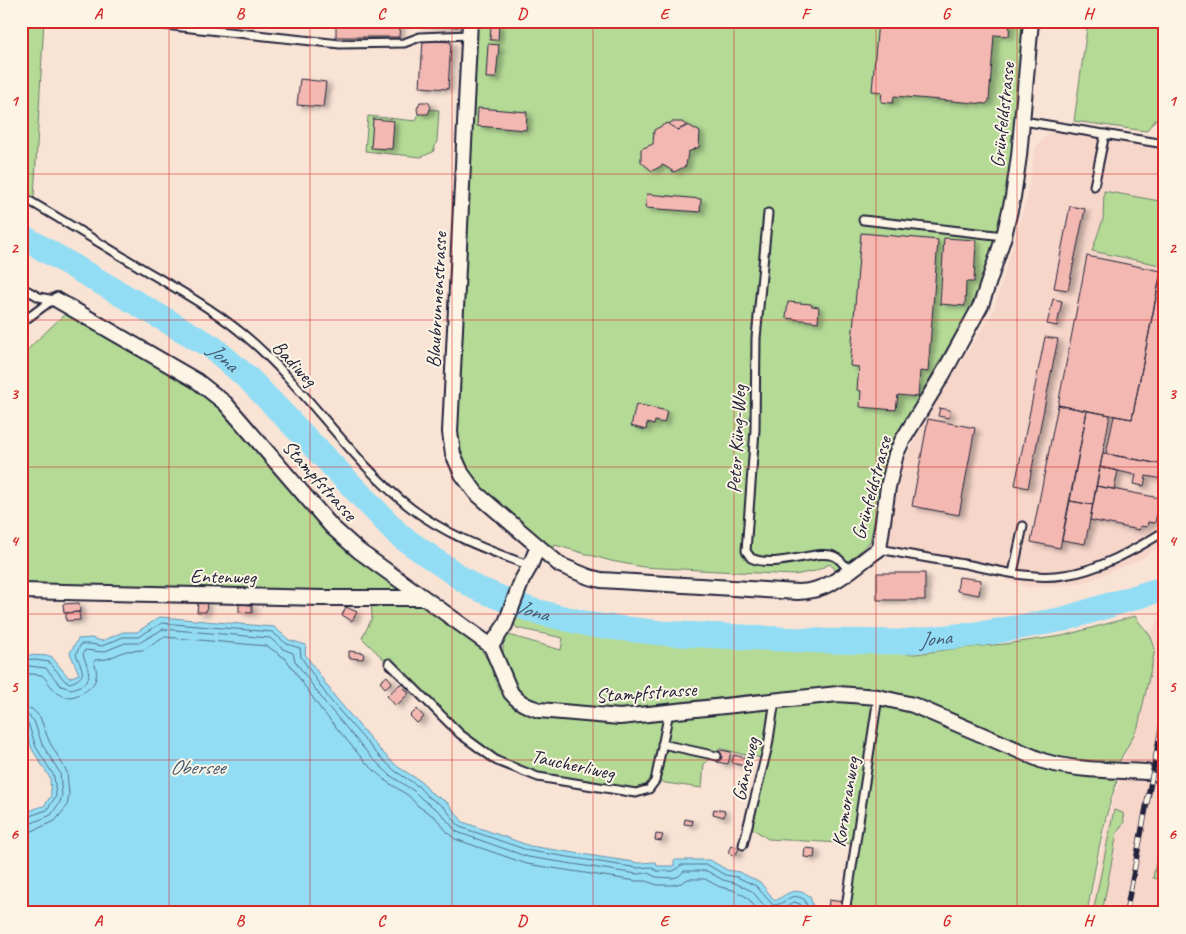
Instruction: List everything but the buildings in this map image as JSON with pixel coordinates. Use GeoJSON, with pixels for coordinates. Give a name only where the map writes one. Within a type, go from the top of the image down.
{"type":"FeatureCollection","features":[{"type":"Feature","properties":{"kind":"street","name":"Grünfeldstrasse"},"geometry":{"type":"LineString","coordinates":[[538,546],[560,565],[601,580],[805,592],[823,587],[850,572],[879,549],[888,487],[896,454],[981,305],[1004,236],[1013,197],[1023,121],[1030,21]]}},
{"type":"Feature","properties":{"kind":"street","name":"Blaubrunnenstrasse"},"geometry":{"type":"LineString","coordinates":[[469,28],[450,432],[453,454],[462,474],[476,493],[538,546]]}},
{"type":"Feature","properties":{"kind":"street","name":"Stampfstrasse"},"geometry":{"type":"LineString","coordinates":[[57,300],[197,380],[225,403],[332,528],[359,551],[491,646],[511,693],[516,699],[527,706],[539,710],[620,717],[838,694],[878,697],[913,705],[1058,765],[1074,768],[1156,774]]}},
{"type":"Feature","properties":{"kind":"street"},"geometry":{"type":"LineString","coordinates":[[491,646],[505,626],[520,585],[538,546]]}},
{"type":"Feature","properties":{"kind":"street","name":"Entenweg"},"geometry":{"type":"LineString","coordinates":[[21,591],[313,598],[424,598]]}},
{"type":"Feature","properties":{"kind":"lane"},"geometry":{"type":"LineString","coordinates":[[130,21],[200,25],[340,44],[404,43],[420,37],[469,28]]}},
{"type":"Feature","properties":{"kind":"lane"},"geometry":{"type":"LineString","coordinates":[[1023,121],[1165,144]]}},
{"type":"Feature","properties":{"kind":"lane"},"geometry":{"type":"LineString","coordinates":[[1094,186],[1105,134]]}},
{"type":"Feature","properties":{"kind":"lane","name":"Badiweg"},"geometry":{"type":"LineString","coordinates":[[21,196],[209,309],[244,334],[270,359],[373,473],[410,507],[439,527],[467,542],[530,566]]}},
{"type":"Feature","properties":{"kind":"lane","name":"Peter Küng-Weg"},"geometry":{"type":"LineString","coordinates":[[768,213],[756,338],[756,430],[746,550],[751,558],[769,562],[830,555],[837,557],[850,572]]}},
{"type":"Feature","properties":{"kind":"lane"},"geometry":{"type":"LineString","coordinates":[[863,220],[1004,236]]}},
{"type":"Feature","properties":{"kind":"lane"},"geometry":{"type":"LineString","coordinates":[[21,286],[39,297],[57,300]]}},
{"type":"Feature","properties":{"kind":"lane"},"geometry":{"type":"LineString","coordinates":[[21,323],[25,316],[57,300]]}},
{"type":"Feature","properties":{"kind":"lane"},"geometry":{"type":"LineString","coordinates":[[1013,573],[1023,526]]}},
{"type":"Feature","properties":{"kind":"lane"},"geometry":{"type":"LineString","coordinates":[[879,549],[1013,573],[1044,576],[1064,575],[1088,570],[1142,545],[1165,531]]}},
{"type":"Feature","properties":{"kind":"lane","name":"Taucherliweg"},"geometry":{"type":"LineString","coordinates":[[388,662],[460,734],[497,761],[538,777],[636,793],[649,789],[655,781],[669,712]]}},
{"type":"Feature","properties":{"kind":"lane","name":"Kormoranweg"},"geometry":{"type":"LineString","coordinates":[[845,913],[878,697]]}},
{"type":"Feature","properties":{"kind":"lane","name":"Gänseweg"},"geometry":{"type":"LineString","coordinates":[[743,845],[768,746],[775,700]]}},
{"type":"Feature","properties":{"kind":"lane"},"geometry":{"type":"LineString","coordinates":[[662,744],[716,756]]}},
{"type":"Feature","properties":{"kind":"shaded area"},"geometry":{"type":"Polygon","coordinates":[[[1051,130],[1165,150],[1165,543],[1139,560],[1081,584],[1028,588],[960,561],[885,544],[892,505],[903,464],[927,416],[993,312],[1027,197],[1035,148],[1051,130]]]}},
{"type":"Feature","properties":{"kind":"shaded area"},"geometry":{"type":"Polygon","coordinates":[[[1165,607],[1165,913],[1090,913],[1113,797],[1120,782],[1145,643],[1165,607]]]}},
{"type":"Feature","properties":{"kind":"green space"},"geometry":{"type":"Polygon","coordinates":[[[21,21],[44,21],[34,198],[21,188],[21,21]]]}},
{"type":"Feature","properties":{"kind":"green space"},"geometry":{"type":"Polygon","coordinates":[[[476,21],[1024,21],[1011,175],[994,249],[978,294],[893,443],[886,466],[870,542],[837,572],[830,564],[815,571],[794,575],[643,567],[611,561],[555,545],[552,554],[542,539],[487,497],[472,479],[462,460],[457,443],[457,418],[476,21]]]}},
{"type":"Feature","properties":{"kind":"green space"},"geometry":{"type":"Polygon","coordinates":[[[1088,21],[1165,21],[1164,90],[1158,117],[1146,131],[1074,121],[1088,21]]]}},
{"type":"Feature","properties":{"kind":"green space"},"geometry":{"type":"Polygon","coordinates":[[[420,109],[439,110],[437,141],[433,152],[421,157],[365,151],[368,116],[416,121],[420,109]]]}},
{"type":"Feature","properties":{"kind":"green space"},"geometry":{"type":"Polygon","coordinates":[[[1104,191],[1165,202],[1165,240],[1160,265],[1092,251],[1103,219],[1104,191]]]}},
{"type":"Feature","properties":{"kind":"green space"},"geometry":{"type":"Polygon","coordinates":[[[69,310],[215,401],[277,471],[480,648],[510,697],[517,705],[536,716],[613,723],[799,704],[867,701],[909,711],[1043,768],[1064,773],[1113,778],[1117,781],[1103,830],[1087,913],[850,913],[859,844],[768,839],[752,828],[767,759],[719,748],[718,753],[704,764],[702,788],[665,783],[659,780],[649,789],[636,793],[538,777],[497,761],[460,734],[362,638],[372,618],[371,598],[21,591],[21,359],[31,346],[69,310]]]}},
{"type":"Feature","properties":{"kind":"green space"},"geometry":{"type":"Polygon","coordinates":[[[513,616],[564,628],[635,638],[798,650],[916,654],[1062,636],[1135,616],[1149,634],[1155,650],[1138,727],[1118,764],[1107,764],[1068,759],[1038,752],[892,694],[629,711],[534,703],[516,688],[508,673],[503,648],[505,634],[561,650],[563,638],[517,628],[512,622],[513,616]]]}},
{"type":"Feature","properties":{"kind":"green space"},"geometry":{"type":"Polygon","coordinates":[[[1114,810],[1123,813],[1124,822],[1117,833],[1102,913],[1093,913],[1114,810]]]}},
{"type":"Feature","properties":{"kind":"green space"},"geometry":{"type":"Polygon","coordinates":[[[1165,816],[1165,880],[1153,878],[1165,816]]]}},
{"type":"Feature","properties":{"kind":"water","name":"Obersee"},"geometry":{"type":"Polygon","coordinates":[[[160,617],[274,627],[289,640],[306,645],[305,654],[335,697],[380,750],[398,767],[422,782],[430,792],[448,803],[463,822],[530,846],[639,863],[656,862],[657,866],[674,866],[674,860],[710,860],[727,870],[739,872],[760,882],[775,901],[792,892],[805,893],[810,896],[813,907],[819,913],[21,913],[21,815],[44,806],[51,796],[50,778],[32,749],[21,719],[21,642],[24,655],[51,656],[69,678],[79,674],[70,653],[78,639],[91,638],[102,641],[123,632],[137,632],[160,617]]]}},
{"type":"Feature","properties":{"kind":"waterway"},"geometry":{"type":"LineString","coordinates":[[21,35],[22,21]]}},
{"type":"Feature","properties":{"kind":"waterway","name":"Jona"},"geometry":{"type":"LineString","coordinates":[[21,236],[212,347],[250,380],[400,536],[474,587],[530,610],[592,625],[661,633],[823,641],[900,642],[986,633],[1064,619],[1165,588]]}},
{"type":"Feature","properties":{"kind":"railway"},"geometry":{"type":"LineString","coordinates":[[1126,913],[1165,708]]}}]}
